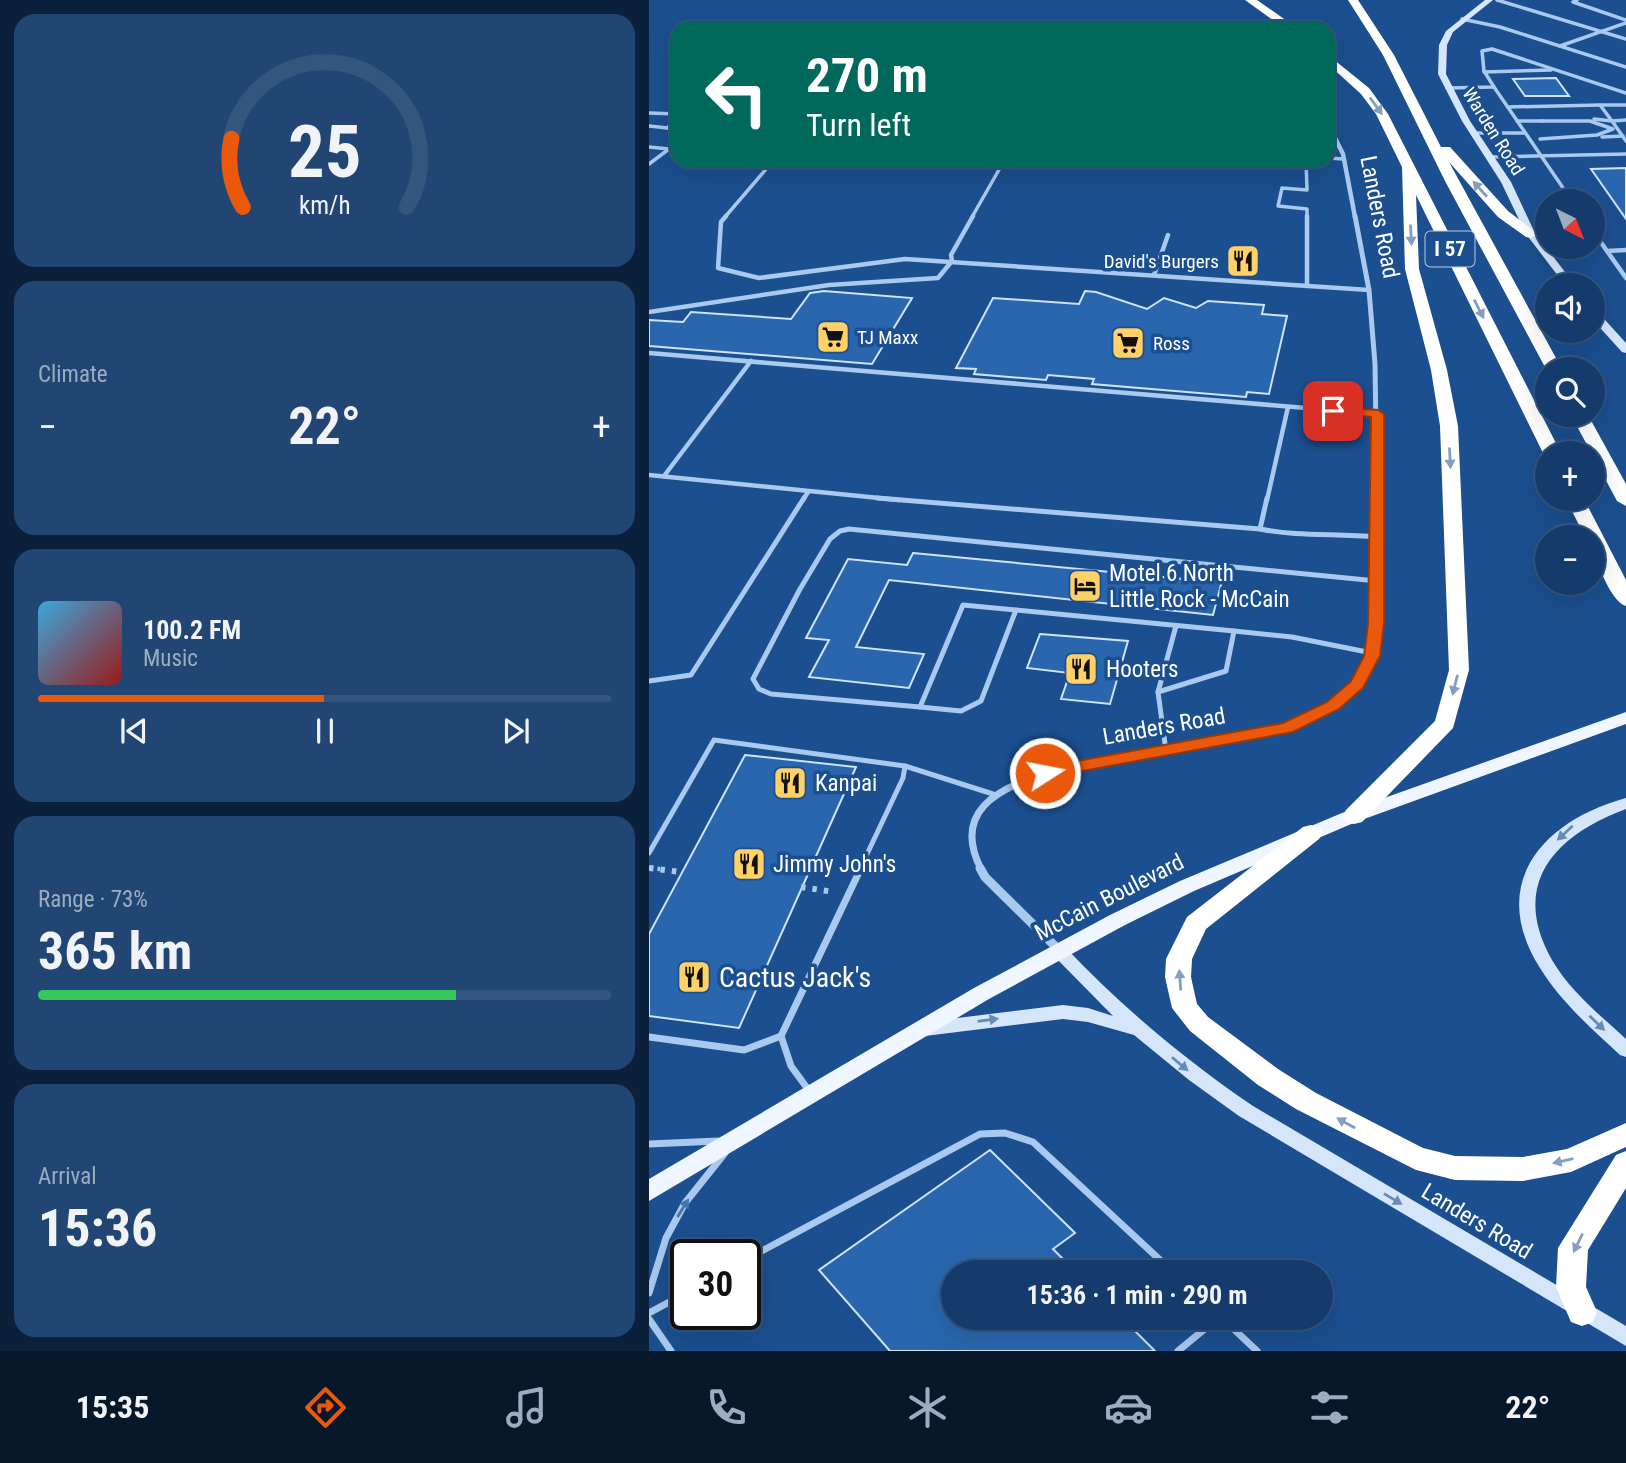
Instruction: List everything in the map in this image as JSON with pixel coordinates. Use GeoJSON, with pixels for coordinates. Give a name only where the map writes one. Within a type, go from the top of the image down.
{"type":"FeatureCollection","features":[{"type":"Feature","properties":{"kind":"highway"},"geometry":{"type":"LineString","coordinates":[[1250,0],[1281,21]]}},
{"type":"Feature","properties":{"kind":"highway","name":"I 57"},"geometry":{"type":"LineString","coordinates":[[1353,0],[1368,21],[1548,357]]}},
{"type":"Feature","properties":{"kind":"highway","name":"I 57"},"geometry":{"type":"LineString","coordinates":[[1335,64],[1365,91],[1382,114],[1546,441]]}},
{"type":"Feature","properties":{"kind":"highway"},"geometry":{"type":"LineString","coordinates":[[1427,130],[1503,214],[1531,234]]}},
{"type":"Feature","properties":{"kind":"highway"},"geometry":{"type":"LineString","coordinates":[[1354,816],[1445,723],[1459,670],[1449,426],[1439,370],[1412,269],[1408,167]]}},
{"type":"Feature","properties":{"kind":"highway"},"geometry":{"type":"LineString","coordinates":[[1586,427],[1626,501]]}},
{"type":"Feature","properties":{"kind":"highway"},"geometry":{"type":"LineString","coordinates":[[1581,511],[1626,600]]}},
{"type":"Feature","properties":{"kind":"highway"},"geometry":{"type":"LineString","coordinates":[[1311,833],[1197,922],[1183,946],[1178,977],[1185,1008],[1199,1024],[1239,1056],[1306,1101],[1416,1158],[1455,1167],[1523,1169],[1571,1160],[1626,1134]]}},
{"type":"Feature","properties":{"kind":"highway"},"geometry":{"type":"LineString","coordinates":[[1582,1312],[1571,1287],[1573,1248],[1626,1163]]}},
{"type":"Feature","properties":{"kind":"main road","name":"McCain Boulevard"},"geometry":{"type":"LineString","coordinates":[[649,1191],[1059,951],[1186,886],[1354,816],[1622,719]]}},
{"type":"Feature","properties":{"kind":"street","name":"Warden Road"},"geometry":{"type":"LineString","coordinates":[[1489,0],[1462,19],[1450,31],[1443,45],[1441,60],[1447,88],[1521,210],[1531,234],[1561,273]]}},
{"type":"Feature","properties":{"kind":"street","name":"Landers Road"},"geometry":{"type":"LineString","coordinates":[[1335,135],[1344,159],[1369,290],[1378,414],[1377,581],[1372,653],[1352,690],[1333,706],[1308,720],[1274,731],[1045,773],[1018,781],[993,794],[977,813],[970,830],[972,851],[985,877],[1141,1032],[1199,1080],[1246,1111],[1626,1337]]}},
{"type":"Feature","properties":{"kind":"street"},"geometry":{"type":"LineString","coordinates":[[1605,326],[1624,346]]}},
{"type":"Feature","properties":{"kind":"street"},"geometry":{"type":"LineString","coordinates":[[1626,803],[1599,811],[1569,827],[1538,860],[1525,890],[1529,925],[1544,962],[1572,998],[1626,1050]]}},
{"type":"Feature","properties":{"kind":"street"},"geometry":{"type":"LineString","coordinates":[[921,1030],[1063,1012],[1088,1015],[1141,1032]]}},
{"type":"Feature","properties":{"kind":"lane"},"geometry":{"type":"LineString","coordinates":[[1498,0],[1626,39]]}},
{"type":"Feature","properties":{"kind":"lane"},"geometry":{"type":"LineString","coordinates":[[1577,0],[1573,2],[1626,21]]}},
{"type":"Feature","properties":{"kind":"lane"},"geometry":{"type":"LineString","coordinates":[[1462,19],[1500,27],[1626,67]]}},
{"type":"Feature","properties":{"kind":"lane"},"geometry":{"type":"LineString","coordinates":[[1560,46],[1626,21]]}},
{"type":"Feature","properties":{"kind":"lane"},"geometry":{"type":"LineString","coordinates":[[1563,189],[1484,72],[1482,51],[1488,49],[1626,93]]}},
{"type":"Feature","properties":{"kind":"lane"},"geometry":{"type":"LineString","coordinates":[[1484,72],[1558,70]]}},
{"type":"Feature","properties":{"kind":"lane"},"geometry":{"type":"LineString","coordinates":[[1447,88],[1494,87]]}},
{"type":"Feature","properties":{"kind":"lane"},"geometry":{"type":"LineString","coordinates":[[1508,107],[1626,104]]}},
{"type":"Feature","properties":{"kind":"lane"},"geometry":{"type":"LineString","coordinates":[[1600,105],[1625,138]]}},
{"type":"Feature","properties":{"kind":"lane"},"geometry":{"type":"LineString","coordinates":[[649,113],[670,116]]}},
{"type":"Feature","properties":{"kind":"lane"},"geometry":{"type":"LineString","coordinates":[[1517,121],[1626,120]]}},
{"type":"Feature","properties":{"kind":"lane"},"geometry":{"type":"LineString","coordinates":[[1540,139],[1597,135],[1613,129],[1590,121],[1541,121]]}},
{"type":"Feature","properties":{"kind":"lane"},"geometry":{"type":"LineString","coordinates":[[667,128],[670,125]]}},
{"type":"Feature","properties":{"kind":"lane"},"geometry":{"type":"LineString","coordinates":[[649,127],[670,128]]}},
{"type":"Feature","properties":{"kind":"lane"},"geometry":{"type":"LineString","coordinates":[[1474,133],[1525,133]]}},
{"type":"Feature","properties":{"kind":"lane"},"geometry":{"type":"LineString","coordinates":[[1529,139],[1625,138]]}},
{"type":"Feature","properties":{"kind":"lane"},"geometry":{"type":"LineString","coordinates":[[649,147],[669,149],[649,164]]}},
{"type":"Feature","properties":{"kind":"lane"},"geometry":{"type":"LineString","coordinates":[[1490,157],[1626,154]]}},
{"type":"Feature","properties":{"kind":"lane"},"geometry":{"type":"LineString","coordinates":[[1335,158],[1344,159]]}},
{"type":"Feature","properties":{"kind":"lane"},"geometry":{"type":"LineString","coordinates":[[767,168],[721,222],[718,268],[759,278],[905,259],[1369,290]]}},
{"type":"Feature","properties":{"kind":"lane"},"geometry":{"type":"LineString","coordinates":[[649,312],[839,284],[938,278],[952,261],[951,255],[1000,168]]}},
{"type":"Feature","properties":{"kind":"lane"},"geometry":{"type":"LineString","coordinates":[[1306,168],[1307,190],[1282,188],[1278,206],[1307,209],[1307,286]]}},
{"type":"Feature","properties":{"kind":"lane"},"geometry":{"type":"LineString","coordinates":[[1154,275],[1168,236]]}},
{"type":"Feature","properties":{"kind":"lane"},"geometry":{"type":"LineString","coordinates":[[1605,248],[1626,278]]}},
{"type":"Feature","properties":{"kind":"lane"},"geometry":{"type":"LineString","coordinates":[[1607,251],[1626,250]]}},
{"type":"Feature","properties":{"kind":"lane"},"geometry":{"type":"LineString","coordinates":[[649,353],[1378,414]]}},
{"type":"Feature","properties":{"kind":"lane"},"geometry":{"type":"LineString","coordinates":[[664,476],[751,361]]}},
{"type":"Feature","properties":{"kind":"lane"},"geometry":{"type":"LineString","coordinates":[[1260,529],[1288,407]]}},
{"type":"Feature","properties":{"kind":"lane"},"geometry":{"type":"LineString","coordinates":[[649,475],[808,492],[1260,529],[1296,536],[1331,533],[1377,537]]}},
{"type":"Feature","properties":{"kind":"lane"},"geometry":{"type":"LineString","coordinates":[[649,681],[691,675],[808,492]]}},
{"type":"Feature","properties":{"kind":"lane"},"geometry":{"type":"LineString","coordinates":[[1016,610],[981,701],[961,711],[771,694],[759,689],[752,679],[800,589],[830,539],[840,531],[862,530],[1377,581]]}},
{"type":"Feature","properties":{"kind":"lane"},"geometry":{"type":"LineString","coordinates":[[920,707],[963,605],[1292,637],[1372,653]]}},
{"type":"Feature","properties":{"kind":"lane"},"geometry":{"type":"LineString","coordinates":[[1166,751],[1158,692],[1176,626]]}},
{"type":"Feature","properties":{"kind":"lane"},"geometry":{"type":"LineString","coordinates":[[1158,692],[1226,671],[1234,632]]}},
{"type":"Feature","properties":{"kind":"lane"},"geometry":{"type":"LineString","coordinates":[[649,853],[714,740],[905,766],[993,794]]}},
{"type":"Feature","properties":{"kind":"lane"},"geometry":{"type":"LineString","coordinates":[[649,1037],[744,1050],[781,1035],[903,778],[905,766]]}},
{"type":"Feature","properties":{"kind":"lane"},"geometry":{"type":"LineString","coordinates":[[781,1035],[791,1066],[812,1095]]}},
{"type":"Feature","properties":{"kind":"lane"},"geometry":{"type":"LineString","coordinates":[[761,1251],[980,1135],[1005,1133],[1033,1142],[1160,1260]]}},
{"type":"Feature","properties":{"kind":"lane"},"geometry":{"type":"LineString","coordinates":[[649,1144],[735,1140]]}},
{"type":"Feature","properties":{"kind":"lane"},"geometry":{"type":"LineString","coordinates":[[649,1293],[666,1238],[685,1203],[735,1140]]}},
{"type":"Feature","properties":{"kind":"lane"},"geometry":{"type":"LineString","coordinates":[[649,1313],[670,1302]]}},
{"type":"Feature","properties":{"kind":"lane"},"geometry":{"type":"LineString","coordinates":[[649,1319],[671,1351]]}},
{"type":"Feature","properties":{"kind":"lane"},"geometry":{"type":"LineString","coordinates":[[1178,1351],[1205,1330]]}},
{"type":"Feature","properties":{"kind":"lane"},"geometry":{"type":"LineString","coordinates":[[1233,1330],[1257,1351]]}},
{"type":"Feature","properties":{"kind":"path"},"geometry":{"type":"LineString","coordinates":[[649,868],[681,872]]}},
{"type":"Feature","properties":{"kind":"path"},"geometry":{"type":"LineString","coordinates":[[801,887],[849,894]]}},
{"type":"Feature","properties":{"kind":"building"},"geometry":{"type":"Polygon","coordinates":[[[1556,78],[1569,96],[1525,96],[1513,79],[1556,78]]]}},
{"type":"Feature","properties":{"kind":"building"},"geometry":{"type":"Polygon","coordinates":[[[1626,168],[1626,219],[1605,189],[1591,169],[1626,168]]]}},
{"type":"Feature","properties":{"kind":"building","name":"TJ Maxx"},"geometry":{"type":"Polygon","coordinates":[[[824,291],[912,298],[872,364],[649,346],[649,320],[683,322],[691,312],[791,319],[810,293],[824,291]]]}},
{"type":"Feature","properties":{"kind":"building"},"geometry":{"type":"Polygon","coordinates":[[[1085,291],[1096,292],[1147,309],[1164,298],[1196,308],[1208,301],[1264,305],[1262,314],[1287,316],[1269,394],[1247,392],[1246,397],[1092,384],[1094,379],[1048,375],[1046,380],[974,374],[976,369],[956,368],[993,298],[1079,304],[1085,291]]]}},
{"type":"Feature","properties":{"kind":"building"},"geometry":{"type":"Polygon","coordinates":[[[913,553],[1222,581],[1213,615],[889,580],[856,647],[924,654],[909,688],[809,677],[829,640],[806,638],[848,559],[907,565],[913,553]]]}},
{"type":"Feature","properties":{"kind":"building","name":"Hooters"},"geometry":{"type":"Polygon","coordinates":[[[1040,634],[1128,641],[1110,704],[1061,699],[1070,673],[1027,668],[1040,634]]]}},
{"type":"Feature","properties":{"kind":"building"},"geometry":{"type":"Polygon","coordinates":[[[745,755],[856,767],[739,1028],[649,1016],[649,934],[745,755]]]}},
{"type":"Feature","properties":{"kind":"building"},"geometry":{"type":"Polygon","coordinates":[[[990,1150],[1075,1233],[1053,1249],[1064,1260],[941,1260],[941,1330],[1134,1330],[1155,1351],[890,1351],[819,1270],[990,1150]]]}},
{"type":"Feature","properties":{"kind":"place","name":"David's Burgers"},"geometry":{"type":"Point","coordinates":[1243,261]}},
{"type":"Feature","properties":{"kind":"place","name":"TJ Maxx"},"geometry":{"type":"Point","coordinates":[833,337]}},
{"type":"Feature","properties":{"kind":"place","name":"Ross"},"geometry":{"type":"Point","coordinates":[1128,343]}},
{"type":"Feature","properties":{"kind":"place","name":"Motel 6 North Little Rock - McCain"},"geometry":{"type":"Point","coordinates":[1085,586]}},
{"type":"Feature","properties":{"kind":"place","name":"Hooters"},"geometry":{"type":"Point","coordinates":[1081,669]}},
{"type":"Feature","properties":{"kind":"place","name":"Kanpai"},"geometry":{"type":"Point","coordinates":[790,783]}},
{"type":"Feature","properties":{"kind":"place","name":"Jimmy John's"},"geometry":{"type":"Point","coordinates":[749,864]}},
{"type":"Feature","properties":{"kind":"place","name":"Cactus Jack's"},"geometry":{"type":"Point","coordinates":[694,977]}},
{"type":"Feature","properties":{"kind":"route"},"geometry":{"type":"LineString","coordinates":[[1045,773],[1287,728],[1333,706],[1357,684],[1372,656],[1376,624],[1378,414],[1333,411]]}}]}
